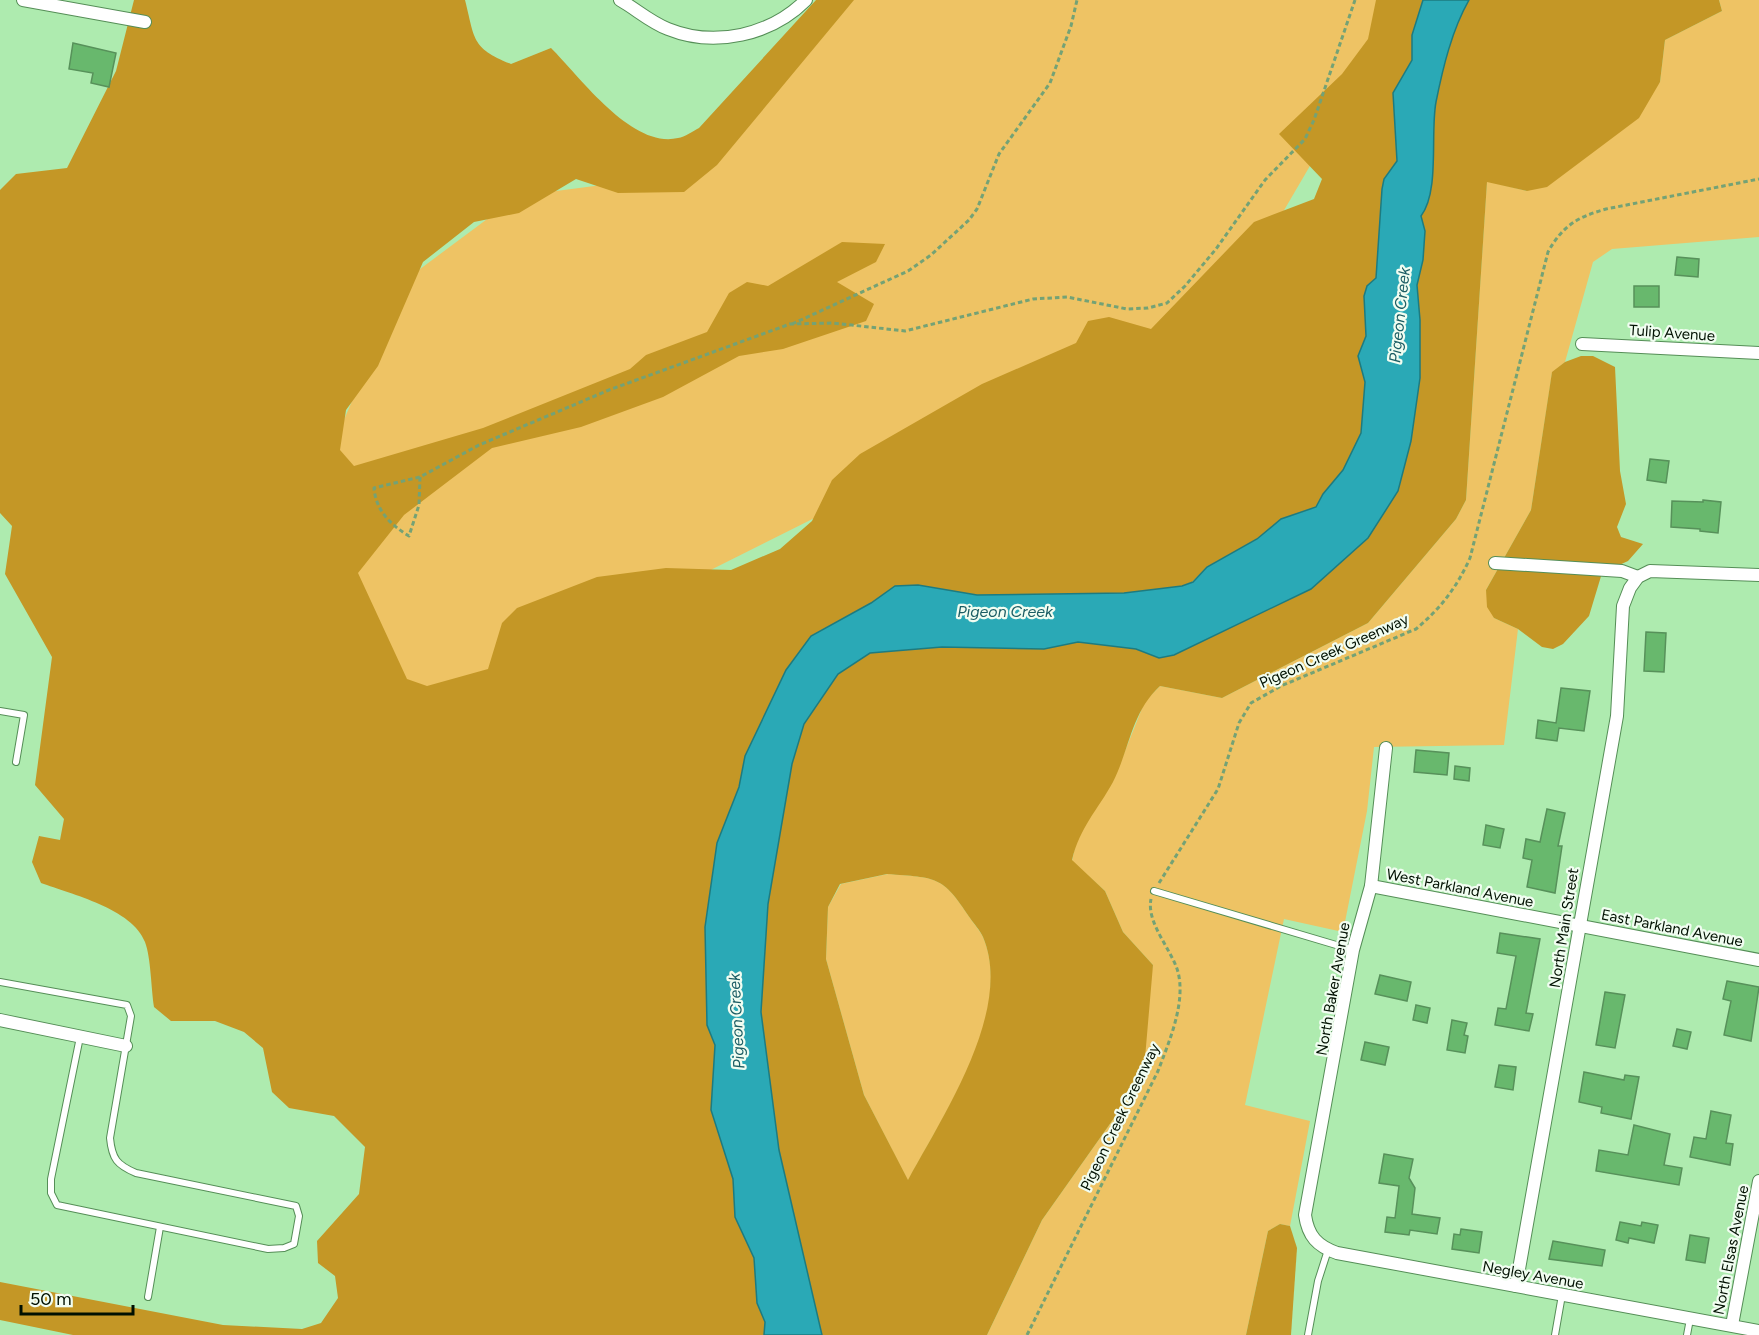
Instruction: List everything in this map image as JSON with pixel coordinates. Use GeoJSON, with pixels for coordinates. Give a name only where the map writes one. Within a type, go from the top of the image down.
{"type":"FeatureCollection","features":[{"type":"Feature","properties":{"kind":"street"},"geometry":{"type":"LineString","coordinates":[[23,0],[145,22]]}},
{"type":"Feature","properties":{"kind":"street"},"geometry":{"type":"LineString","coordinates":[[620,0],[668,29],[720,38],[758,32],[788,16],[806,0]]}},
{"type":"Feature","properties":{"kind":"street","name":"Tulip Avenue"},"geometry":{"type":"LineString","coordinates":[[1582,344],[1759,353]]}},
{"type":"Feature","properties":{"kind":"street"},"geometry":{"type":"LineString","coordinates":[[1495,563],[1622,571],[1638,577],[1650,571],[1759,574]]}},
{"type":"Feature","properties":{"kind":"street","name":"North Main Street"},"geometry":{"type":"LineString","coordinates":[[1516,1286],[1617,716],[1623,606],[1630,588],[1638,577]]}},
{"type":"Feature","properties":{"kind":"street","name":"North Baker Avenue"},"geometry":{"type":"LineString","coordinates":[[1309,1234],[1305,1215],[1353,950],[1371,886],[1386,748]]}},
{"type":"Feature","properties":{"kind":"street","name":"West Parkland Avenue"},"geometry":{"type":"LineString","coordinates":[[1371,886],[1527,917],[1580,924]]}},
{"type":"Feature","properties":{"kind":"street","name":"East Parkland Avenue"},"geometry":{"type":"LineString","coordinates":[[1580,924],[1759,960]]}},
{"type":"Feature","properties":{"kind":"street"},"geometry":{"type":"LineString","coordinates":[[0,1020],[126,1046]]}},
{"type":"Feature","properties":{"kind":"street","name":"North Elsas Avenue"},"geometry":{"type":"LineString","coordinates":[[1732,1325],[1759,1180]]}},
{"type":"Feature","properties":{"kind":"street","name":"Negley Avenue"},"geometry":{"type":"LineString","coordinates":[[1309,1234],[1320,1246],[1328,1250],[1389,1264],[1759,1331]]}},
{"type":"Feature","properties":{"kind":"lane"},"geometry":{"type":"LineString","coordinates":[[0,711],[24,715],[16,762]]}},
{"type":"Feature","properties":{"kind":"lane"},"geometry":{"type":"LineString","coordinates":[[1154,891],[1353,950]]}},
{"type":"Feature","properties":{"kind":"lane"},"geometry":{"type":"LineString","coordinates":[[0,982],[127,1005],[131,1016],[110,1138],[112,1155],[119,1166],[136,1173],[296,1206],[299,1216],[294,1244],[284,1248],[268,1249],[57,1205],[51,1194],[51,1179],[80,1036]]}},
{"type":"Feature","properties":{"kind":"lane"},"geometry":{"type":"LineString","coordinates":[[148,1297],[160,1227]]}},
{"type":"Feature","properties":{"kind":"lane"},"geometry":{"type":"LineString","coordinates":[[1308,1335],[1318,1281],[1328,1250]]}},
{"type":"Feature","properties":{"kind":"lane"},"geometry":{"type":"LineString","coordinates":[[1555,1335],[1562,1294]]}},
{"type":"Feature","properties":{"kind":"lane"},"geometry":{"type":"LineString","coordinates":[[1686,1335],[1690,1319]]}},
{"type":"Feature","properties":{"kind":"path"},"geometry":{"type":"LineString","coordinates":[[420,477],[419,505],[409,536],[393,526],[383,514],[375,499],[374,488],[420,477],[479,445],[598,395],[790,324],[908,271],[931,255],[969,220],[977,209],[999,154],[1050,83],[1071,26],[1077,0]]}},
{"type":"Feature","properties":{"kind":"path"},"geometry":{"type":"LineString","coordinates":[[790,324],[833,323],[905,331],[1033,299],[1067,297],[1127,309],[1148,308],[1167,303],[1185,286],[1216,249],[1265,180],[1305,139],[1314,120],[1355,0]]}},
{"type":"Feature","properties":{"kind":"path","name":"Pigeon Creek Greenway"},"geometry":{"type":"LineString","coordinates":[[1027,1335],[1170,1042],[1179,992],[1178,973],[1152,915],[1150,903],[1154,891],[1218,789],[1239,723],[1251,703],[1281,686],[1416,629],[1431,617],[1458,585],[1470,558],[1548,252],[1558,234],[1585,215],[1606,208],[1759,179]]}},
{"type":"Feature","properties":{"kind":"shaded area"},"geometry":{"type":"Polygon","coordinates":[[[134,0],[465,0],[473,33],[488,53],[511,64],[551,48],[608,108],[643,133],[661,139],[681,137],[699,128],[816,0],[854,0],[717,165],[684,192],[618,193],[576,179],[519,213],[474,222],[423,262],[378,366],[346,410],[340,450],[354,466],[483,428],[630,369],[646,355],[707,332],[729,293],[747,282],[768,286],[842,242],[885,244],[876,262],[837,282],[874,304],[866,321],[783,349],[739,356],[663,397],[581,427],[492,448],[404,515],[358,573],[407,679],[427,686],[488,669],[502,623],[517,608],[597,577],[666,568],[731,570],[780,549],[812,521],[832,480],[860,454],[982,384],[1076,343],[1088,321],[1109,317],[1151,329],[1254,222],[1314,199],[1322,179],[1279,134],[1342,74],[1368,39],[1376,0],[1423,0],[1412,35],[1412,60],[1393,93],[1397,161],[1384,179],[1376,278],[1367,286],[1364,296],[1366,336],[1359,356],[1365,382],[1361,433],[1343,470],[1323,494],[1316,507],[1281,519],[1257,539],[1207,567],[1192,582],[1182,586],[1124,593],[977,595],[918,585],[895,586],[871,603],[811,636],[745,756],[739,787],[717,843],[705,927],[707,1025],[715,1045],[711,1110],[733,1179],[735,1217],[754,1258],[757,1303],[765,1322],[764,1335],[73,1335],[0,1320],[0,1282],[223,1325],[302,1329],[321,1323],[338,1298],[335,1276],[318,1263],[317,1241],[359,1194],[365,1147],[334,1116],[289,1108],[272,1092],[263,1048],[244,1032],[215,1021],[171,1021],[154,1007],[147,949],[138,930],[128,920],[100,904],[41,883],[32,862],[39,836],[60,840],[64,819],[35,785],[52,657],[5,574],[12,526],[0,513],[0,190],[16,174],[67,168],[116,71],[134,0]]]}},
{"type":"Feature","properties":{"kind":"shaded area"},"geometry":{"type":"Polygon","coordinates":[[[846,0],[1407,0],[1224,313],[443,704],[372,688],[330,452],[404,281],[518,196],[686,174],[846,0]]]}},
{"type":"Feature","properties":{"kind":"shaded area"},"geometry":{"type":"Polygon","coordinates":[[[1469,0],[1719,0],[1722,11],[1665,40],[1660,82],[1639,118],[1547,187],[1527,191],[1487,182],[1466,500],[1456,519],[1368,623],[1222,698],[1160,686],[1143,708],[1113,782],[1084,828],[1072,860],[1105,891],[1123,932],[1153,965],[1145,1058],[1124,1104],[1042,1220],[987,1335],[822,1335],[779,1150],[761,1012],[768,904],[792,764],[804,724],[838,674],[869,653],[942,647],[1044,649],[1078,642],[1136,649],[1159,658],[1174,655],[1311,589],[1368,538],[1411,441],[1420,378],[1420,320],[1417,285],[1423,260],[1425,231],[1421,216],[1427,205],[1433,178],[1434,115],[1449,49],[1469,0]],[[887,874],[840,884],[828,907],[826,959],[864,1095],[908,1180],[955,1095],[970,1062],[982,1029],[989,997],[990,966],[982,934],[945,886],[928,878],[887,874]]]}},
{"type":"Feature","properties":{"kind":"shaded area"},"geometry":{"type":"Polygon","coordinates":[[[1719,0],[1759,0],[1759,237],[1612,249],[1593,262],[1565,362],[1552,373],[1531,510],[1486,590],[1494,618],[1518,629],[1504,745],[1374,747],[1367,811],[1343,932],[1284,919],[1245,1105],[1310,1121],[1290,1226],[1280,1224],[1268,1231],[1246,1335],[987,1335],[1042,1220],[1124,1104],[1153,965],[1123,932],[1105,891],[1072,861],[1077,838],[1113,781],[1145,701],[1160,686],[1222,698],[1368,623],[1456,519],[1466,500],[1487,181],[1527,191],[1660,82],[1665,40],[1722,11],[1719,0]]]}},
{"type":"Feature","properties":{"kind":"shaded area"},"geometry":{"type":"Polygon","coordinates":[[[1581,356],[1593,356],[1615,367],[1620,471],[1626,504],[1617,527],[1621,537],[1643,544],[1628,561],[1602,573],[1589,616],[1563,644],[1553,649],[1542,647],[1518,629],[1494,618],[1487,607],[1486,590],[1531,510],[1552,372],[1565,362],[1581,356]]]}},
{"type":"Feature","properties":{"kind":"shaded area"},"geometry":{"type":"Polygon","coordinates":[[[888,874],[928,878],[945,886],[982,935],[990,967],[990,998],[970,1063],[908,1181],[864,1095],[826,959],[828,907],[841,884],[888,874]]]}},
{"type":"Feature","properties":{"kind":"shaded area"},"geometry":{"type":"Polygon","coordinates":[[[1280,1224],[1290,1226],[1297,1248],[1291,1335],[1246,1335],[1268,1231],[1280,1224]]]}},
{"type":"Feature","properties":{"kind":"water","name":"Pigeon Creek"},"geometry":{"type":"Polygon","coordinates":[[[1423,0],[1469,0],[1453,36],[1445,62],[1434,115],[1433,177],[1427,205],[1421,216],[1425,231],[1423,260],[1417,285],[1420,320],[1420,378],[1411,441],[1398,491],[1368,538],[1311,589],[1174,655],[1159,658],[1136,649],[1078,642],[1044,649],[942,647],[870,653],[838,674],[804,724],[792,764],[768,904],[761,1012],[779,1150],[822,1335],[764,1335],[765,1322],[757,1303],[754,1258],[735,1217],[733,1179],[711,1110],[715,1045],[707,1025],[705,927],[717,843],[739,787],[745,756],[786,670],[811,636],[871,603],[895,586],[918,585],[977,595],[1124,593],[1182,586],[1193,582],[1207,567],[1257,539],[1281,519],[1316,507],[1323,494],[1343,470],[1361,433],[1365,382],[1358,356],[1366,336],[1364,296],[1367,286],[1376,278],[1384,179],[1397,161],[1393,93],[1412,60],[1412,35],[1423,0]]]}},
{"type":"Feature","properties":{"kind":"building"},"geometry":{"type":"Polygon","coordinates":[[[73,43],[116,53],[109,87],[91,83],[93,73],[69,69],[73,43]]]}},
{"type":"Feature","properties":{"kind":"building"},"geometry":{"type":"Polygon","coordinates":[[[1677,257],[1699,259],[1698,277],[1675,275],[1677,257]]]}},
{"type":"Feature","properties":{"kind":"building"},"geometry":{"type":"Polygon","coordinates":[[[1634,286],[1659,286],[1659,307],[1634,307],[1634,286]]]}},
{"type":"Feature","properties":{"kind":"building"},"geometry":{"type":"Polygon","coordinates":[[[1650,459],[1669,461],[1666,483],[1647,480],[1650,459]]]}},
{"type":"Feature","properties":{"kind":"building"},"geometry":{"type":"Polygon","coordinates":[[[1703,500],[1721,502],[1718,533],[1671,527],[1672,501],[1703,502],[1703,500]]]}},
{"type":"Feature","properties":{"kind":"building"},"geometry":{"type":"Polygon","coordinates":[[[1646,632],[1666,633],[1664,672],[1644,671],[1646,632]]]}},
{"type":"Feature","properties":{"kind":"building"},"geometry":{"type":"Polygon","coordinates":[[[1561,688],[1590,691],[1584,731],[1559,728],[1557,741],[1536,738],[1538,720],[1556,723],[1561,688]]]}},
{"type":"Feature","properties":{"kind":"building"},"geometry":{"type":"Polygon","coordinates":[[[1416,750],[1449,753],[1447,775],[1414,772],[1416,750]]]}},
{"type":"Feature","properties":{"kind":"building"},"geometry":{"type":"Polygon","coordinates":[[[1455,766],[1470,768],[1469,781],[1454,779],[1455,766]]]}},
{"type":"Feature","properties":{"kind":"building"},"geometry":{"type":"Polygon","coordinates":[[[1547,809],[1565,813],[1558,846],[1562,846],[1555,893],[1527,887],[1532,860],[1523,858],[1526,839],[1540,842],[1547,809]]]}},
{"type":"Feature","properties":{"kind":"building"},"geometry":{"type":"Polygon","coordinates":[[[1486,825],[1504,829],[1500,848],[1483,845],[1486,825]]]}},
{"type":"Feature","properties":{"kind":"building"},"geometry":{"type":"Polygon","coordinates":[[[1500,933],[1540,939],[1526,1013],[1533,1014],[1529,1031],[1495,1025],[1498,1008],[1506,1009],[1516,956],[1497,953],[1500,933]]]}},
{"type":"Feature","properties":{"kind":"building"},"geometry":{"type":"Polygon","coordinates":[[[1380,975],[1411,982],[1407,1001],[1375,994],[1380,975]]]}},
{"type":"Feature","properties":{"kind":"building"},"geometry":{"type":"Polygon","coordinates":[[[1727,981],[1759,987],[1751,1041],[1724,1035],[1731,1001],[1723,999],[1727,981]]]}},
{"type":"Feature","properties":{"kind":"building"},"geometry":{"type":"Polygon","coordinates":[[[1605,992],[1625,995],[1615,1048],[1596,1045],[1605,992]]]}},
{"type":"Feature","properties":{"kind":"building"},"geometry":{"type":"Polygon","coordinates":[[[1416,1005],[1430,1008],[1427,1023],[1413,1020],[1416,1005]]]}},
{"type":"Feature","properties":{"kind":"building"},"geometry":{"type":"Polygon","coordinates":[[[1452,1020],[1467,1023],[1464,1035],[1468,1036],[1465,1053],[1447,1050],[1452,1020]]]}},
{"type":"Feature","properties":{"kind":"building"},"geometry":{"type":"Polygon","coordinates":[[[1677,1029],[1691,1032],[1687,1049],[1673,1046],[1677,1029]]]}},
{"type":"Feature","properties":{"kind":"building"},"geometry":{"type":"Polygon","coordinates":[[[1365,1042],[1389,1047],[1385,1065],[1361,1060],[1365,1042]]]}},
{"type":"Feature","properties":{"kind":"building"},"geometry":{"type":"Polygon","coordinates":[[[1499,1065],[1516,1067],[1513,1090],[1495,1087],[1499,1065]]]}},
{"type":"Feature","properties":{"kind":"building"},"geometry":{"type":"Polygon","coordinates":[[[1584,1072],[1624,1080],[1625,1075],[1639,1077],[1631,1119],[1601,1113],[1602,1107],[1579,1102],[1584,1072]]]}},
{"type":"Feature","properties":{"kind":"building"},"geometry":{"type":"Polygon","coordinates":[[[1711,1111],[1731,1115],[1726,1143],[1733,1144],[1730,1165],[1690,1157],[1694,1137],[1706,1139],[1711,1111]]]}},
{"type":"Feature","properties":{"kind":"building"},"geometry":{"type":"Polygon","coordinates":[[[1634,1125],[1670,1134],[1664,1165],[1682,1168],[1679,1185],[1596,1171],[1599,1150],[1628,1155],[1634,1125]]]}},
{"type":"Feature","properties":{"kind":"building"},"geometry":{"type":"Polygon","coordinates":[[[1384,1154],[1413,1159],[1409,1178],[1415,1188],[1412,1214],[1440,1218],[1437,1234],[1410,1230],[1409,1235],[1385,1232],[1387,1217],[1395,1218],[1399,1186],[1379,1183],[1384,1154]]]}},
{"type":"Feature","properties":{"kind":"building"},"geometry":{"type":"Polygon","coordinates":[[[1620,1222],[1641,1226],[1642,1222],[1658,1225],[1654,1243],[1629,1238],[1628,1243],[1616,1240],[1620,1222]]]}},
{"type":"Feature","properties":{"kind":"building"},"geometry":{"type":"Polygon","coordinates":[[[1461,1229],[1482,1232],[1479,1253],[1452,1249],[1454,1234],[1460,1235],[1461,1229]]]}},
{"type":"Feature","properties":{"kind":"building"},"geometry":{"type":"Polygon","coordinates":[[[1690,1235],[1709,1238],[1705,1263],[1686,1260],[1690,1235]]]}},
{"type":"Feature","properties":{"kind":"building"},"geometry":{"type":"Polygon","coordinates":[[[1553,1241],[1605,1250],[1602,1266],[1549,1259],[1553,1241]]]}}]}
